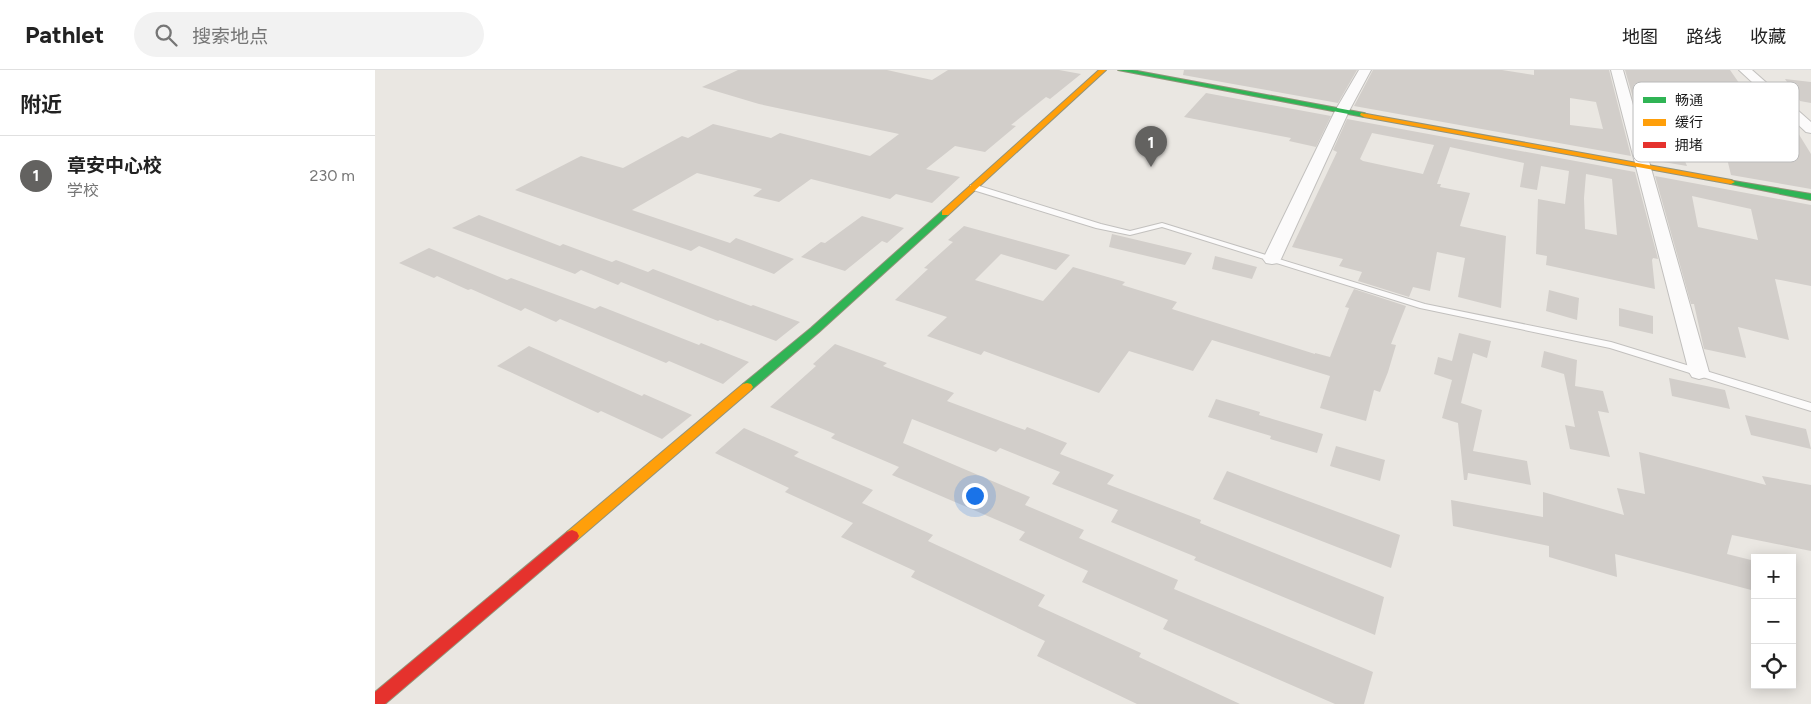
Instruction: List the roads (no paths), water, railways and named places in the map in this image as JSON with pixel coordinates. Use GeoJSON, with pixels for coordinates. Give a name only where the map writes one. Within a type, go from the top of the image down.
{"type":"FeatureCollection","features":[{"type":"Feature","properties":{"kind":"street"},"geometry":{"type":"LineString","coordinates":[[375,702],[815,330],[1103,70]]}},
{"type":"Feature","properties":{"kind":"street"},"geometry":{"type":"LineString","coordinates":[[1121,70],[1811,197]]}},
{"type":"Feature","properties":{"kind":"street"},"geometry":{"type":"LineString","coordinates":[[1273,259],[1343,111],[1365,70]]}},
{"type":"Feature","properties":{"kind":"street"},"geometry":{"type":"LineString","coordinates":[[1617,70],[1633,129]]}},
{"type":"Feature","properties":{"kind":"street"},"geometry":{"type":"LineString","coordinates":[[1745,70],[1758,82]]}},
{"type":"Feature","properties":{"kind":"street"},"geometry":{"type":"LineString","coordinates":[[1799,118],[1811,129]]}},
{"type":"Feature","properties":{"kind":"street"},"geometry":{"type":"LineString","coordinates":[[1642,162],[1699,372]]}},
{"type":"Feature","properties":{"kind":"lane"},"geometry":{"type":"LineString","coordinates":[[973,187],[1099,226],[1130,233],[1162,225],[1423,306],[1611,345],[1811,407]]}},
{"type":"Feature","properties":{"kind":"place","name":"章安中心校"},"geometry":{"type":"Point","coordinates":[1151,167]}}]}
